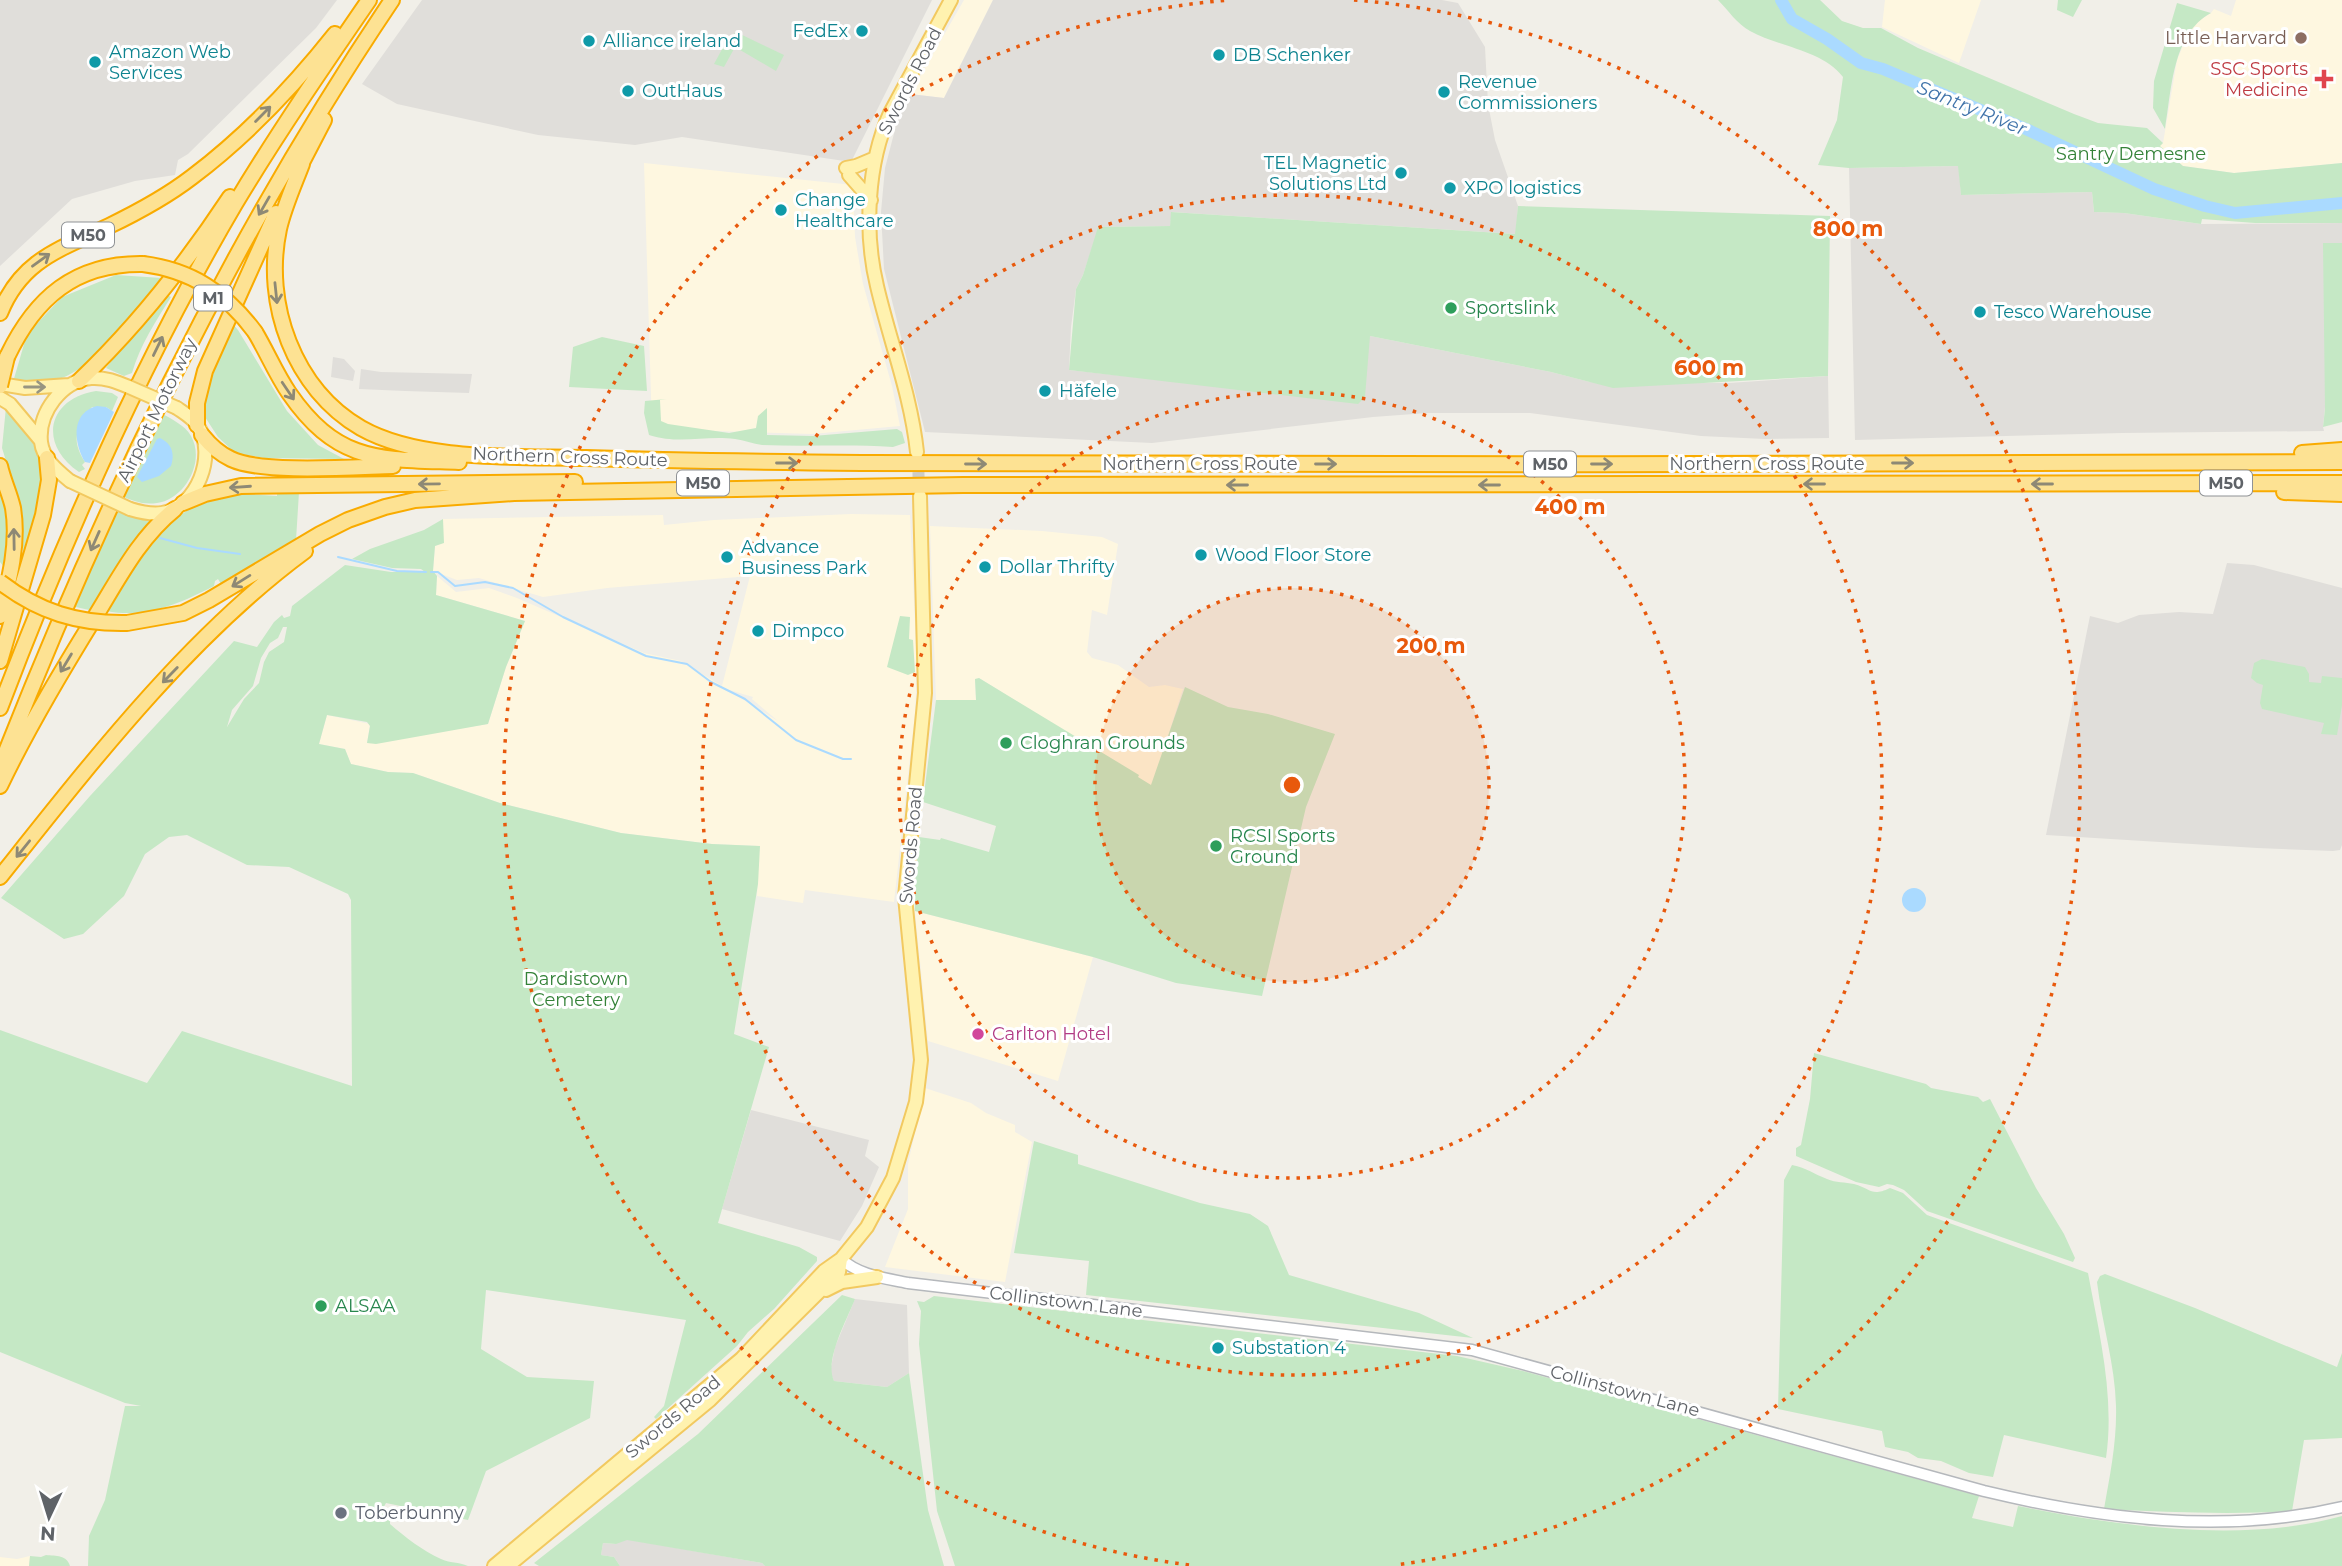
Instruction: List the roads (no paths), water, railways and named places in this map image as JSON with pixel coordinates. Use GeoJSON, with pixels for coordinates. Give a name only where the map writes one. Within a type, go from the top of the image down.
{"type":"FeatureCollection","features":[{"type":"Feature","properties":{"kind":"highway","name":"M50"},"geometry":{"type":"LineString","coordinates":[[0,313],[16,283],[46,256],[146,207],[193,176],[249,128],[298,79],[362,0]]}},
{"type":"Feature","properties":{"kind":"highway","name":"Airport Motorway"},"geometry":{"type":"LineString","coordinates":[[0,708],[58,561],[119,423],[200,267],[235,204],[306,90],[369,0]]}},
{"type":"Feature","properties":{"kind":"highway","name":"M50"},"geometry":{"type":"LineString","coordinates":[[302,164],[352,66],[391,1]]}},
{"type":"Feature","properties":{"kind":"highway","name":"Airport Motorway"},"geometry":{"type":"LineString","coordinates":[[0,767],[121,484],[200,322],[309,128],[391,1]]}},
{"type":"Feature","properties":{"kind":"highway"},"geometry":{"type":"LineString","coordinates":[[75,383],[117,344],[190,252],[274,131],[306,90]]}},
{"type":"Feature","properties":{"kind":"highway"},"geometry":{"type":"LineString","coordinates":[[200,430],[197,403],[205,371],[302,164]]}},
{"type":"Feature","properties":{"kind":"highway","name":"Northern Cross Route"},"geometry":{"type":"LineString","coordinates":[[302,164],[278,236],[275,276],[278,308],[290,347],[314,386],[331,405],[355,424],[397,443],[455,453],[719,462],[1450,465],[2342,462]]}},
{"type":"Feature","properties":{"kind":"highway"},"geometry":{"type":"LineString","coordinates":[[0,385],[7,357],[16,338],[37,307],[62,287],[96,270],[125,264],[143,264],[177,271],[208,286],[237,310],[255,332],[302,411],[316,425],[352,451],[398,460],[467,463]]}},
{"type":"Feature","properties":{"kind":"highway","name":"M50"},"geometry":{"type":"LineString","coordinates":[[200,430],[214,449],[229,459],[259,465],[376,467],[467,463],[719,462]]}},
{"type":"Feature","properties":{"kind":"highway"},"geometry":{"type":"LineString","coordinates":[[2193,462],[2342,450]]}},
{"type":"Feature","properties":{"kind":"highway"},"geometry":{"type":"LineString","coordinates":[[0,662],[43,515],[48,490],[47,458]]}},
{"type":"Feature","properties":{"kind":"highway"},"geometry":{"type":"LineString","coordinates":[[0,466],[13,509],[15,541],[0,616]]}},
{"type":"Feature","properties":{"kind":"highway","name":"M50"},"geometry":{"type":"LineString","coordinates":[[179,506],[205,494],[241,486],[585,482],[914,491]]}},
{"type":"Feature","properties":{"kind":"highway","name":"Northern Cross Route"},"geometry":{"type":"LineString","coordinates":[[914,491],[2342,483]]}},
{"type":"Feature","properties":{"kind":"highway"},"geometry":{"type":"LineString","coordinates":[[2110,484],[2342,494]]}},
{"type":"Feature","properties":{"kind":"highway","name":"M50"},"geometry":{"type":"LineString","coordinates":[[0,582],[26,600],[56,614],[90,622],[127,623],[171,617],[192,609],[320,534],[348,520],[399,503],[514,493],[591,491],[914,491]]}},
{"type":"Feature","properties":{"kind":"highway"},"geometry":{"type":"LineString","coordinates":[[0,877],[166,679],[275,574],[313,545],[351,527],[387,513],[439,499]]}},
{"type":"Feature","properties":{"kind":"highway"},"geometry":{"type":"LineString","coordinates":[[0,786],[35,715],[132,556],[158,523],[179,506]]}},
{"type":"Feature","properties":{"kind":"main road","name":"Swords Road"},"geometry":{"type":"LineString","coordinates":[[918,452],[908,396],[876,283],[871,237],[875,158],[882,130],[890,113],[951,0]]}},
{"type":"Feature","properties":{"kind":"main road"},"geometry":{"type":"LineString","coordinates":[[872,200],[848,171],[875,158]]}},
{"type":"Feature","properties":{"kind":"main road"},"geometry":{"type":"LineString","coordinates":[[0,385],[25,388],[105,379],[129,387],[177,408],[200,430],[205,449],[202,472],[192,493],[179,506],[157,514],[130,509],[70,481],[54,467],[41,442],[10,404],[0,398]]}},
{"type":"Feature","properties":{"kind":"main road"},"geometry":{"type":"LineString","coordinates":[[41,442],[45,416],[52,403],[75,383]]}},
{"type":"Feature","properties":{"kind":"main road","name":"Swords Road"},"geometry":{"type":"LineString","coordinates":[[494,1566],[741,1359],[824,1271],[841,1259],[867,1227],[893,1178],[908,1132],[919,1075],[919,1037],[905,897],[925,693],[914,491]]}},
{"type":"Feature","properties":{"kind":"main road","name":"Swords Road"},"geometry":{"type":"LineString","coordinates":[[508,1566],[744,1369],[838,1272],[841,1259]]}},
{"type":"Feature","properties":{"kind":"main road"},"geometry":{"type":"LineString","coordinates":[[817,1295],[842,1282],[877,1277]]}},
{"type":"Feature","properties":{"kind":"street","name":"Collinstown Lane"},"geometry":{"type":"LineString","coordinates":[[841,1259],[850,1267],[877,1277],[899,1281],[1472,1350],[1984,1491],[2068,1510],[2143,1519],[2243,1521],[2285,1519],[2342,1507]]}},
{"type":"Feature","properties":{"kind":"street","name":"Collinstown Lane"},"geometry":{"type":"LineString","coordinates":[[841,1259],[854,1261],[899,1281]]}},
{"type":"Feature","properties":{"kind":"water"},"geometry":{"type":"Polygon","coordinates":[[[97,406],[114,412],[90,463],[85,462],[81,455],[77,430],[82,415],[97,406]]]}},
{"type":"Feature","properties":{"kind":"water"},"geometry":{"type":"Polygon","coordinates":[[[160,438],[172,449],[171,466],[159,476],[142,482],[137,477],[160,438]]]}},
{"type":"Feature","properties":{"kind":"water"},"geometry":{"type":"Polygon","coordinates":[[[1914,888],[1925,895],[1926,900],[1919,911],[1914,912],[1903,905],[1902,900],[1909,889],[1914,888]]]}},
{"type":"Feature","properties":{"kind":"waterway","name":"Santry River"},"geometry":{"type":"LineString","coordinates":[[1781,0],[1792,19],[1861,63],[1883,69],[2026,129],[2154,189],[2235,213],[2342,203]]}},
{"type":"Feature","properties":{"kind":"waterway"},"geometry":{"type":"LineString","coordinates":[[160,538],[197,548],[240,554]]}},
{"type":"Feature","properties":{"kind":"waterway"},"geometry":{"type":"LineString","coordinates":[[338,557],[397,571],[426,572]]}},
{"type":"Feature","properties":{"kind":"waterway"},"geometry":{"type":"LineString","coordinates":[[431,572],[438,572],[455,586],[485,582],[513,588],[563,617],[646,656],[687,664],[711,682],[745,699],[796,740],[843,759],[851,759]]}},
{"type":"Feature","properties":{"kind":"tunnel"},"geometry":{"type":"LineString","coordinates":[[918,454],[919,495]]}},
{"type":"Feature","properties":{"kind":"place","name":"FedEx"},"geometry":{"type":"Point","coordinates":[862,31]}},
{"type":"Feature","properties":{"kind":"place","name":"Little Harvard"},"geometry":{"type":"Point","coordinates":[2301,38]}},
{"type":"Feature","properties":{"kind":"place","name":"Alliance ireland"},"geometry":{"type":"Point","coordinates":[589,41]}},
{"type":"Feature","properties":{"kind":"place","name":"DB Schenker"},"geometry":{"type":"Point","coordinates":[1219,55]}},
{"type":"Feature","properties":{"kind":"place","name":"Amazon Web Services"},"geometry":{"type":"Point","coordinates":[95,62]}},
{"type":"Feature","properties":{"kind":"place","name":"SSC Sports Medicine"},"geometry":{"type":"Point","coordinates":[2324,79]}},
{"type":"Feature","properties":{"kind":"place","name":"OutHaus"},"geometry":{"type":"Point","coordinates":[628,91]}},
{"type":"Feature","properties":{"kind":"place","name":"Revenue Commissioners"},"geometry":{"type":"Point","coordinates":[1444,92]}},
{"type":"Feature","properties":{"kind":"place","name":"TEL Magnetic Solutions Ltd"},"geometry":{"type":"Point","coordinates":[1401,173]}},
{"type":"Feature","properties":{"kind":"place","name":"XPO logistics"},"geometry":{"type":"Point","coordinates":[1450,188]}},
{"type":"Feature","properties":{"kind":"place","name":"Change Healthcare"},"geometry":{"type":"Point","coordinates":[781,210]}},
{"type":"Feature","properties":{"kind":"place","name":"Sportslink"},"geometry":{"type":"Point","coordinates":[1451,308]}},
{"type":"Feature","properties":{"kind":"place","name":"Tesco Warehouse"},"geometry":{"type":"Point","coordinates":[1980,312]}},
{"type":"Feature","properties":{"kind":"place","name":"Häfele"},"geometry":{"type":"Point","coordinates":[1045,391]}},
{"type":"Feature","properties":{"kind":"place","name":"Wood Floor Store"},"geometry":{"type":"Point","coordinates":[1201,555]}},
{"type":"Feature","properties":{"kind":"place","name":"Advance Business Park"},"geometry":{"type":"Point","coordinates":[727,557]}},
{"type":"Feature","properties":{"kind":"place","name":"Dollar Thrifty"},"geometry":{"type":"Point","coordinates":[985,567]}},
{"type":"Feature","properties":{"kind":"place","name":"Dimpco"},"geometry":{"type":"Point","coordinates":[758,631]}},
{"type":"Feature","properties":{"kind":"place","name":"Cloghran Grounds"},"geometry":{"type":"Point","coordinates":[1006,743]}},
{"type":"Feature","properties":{"kind":"place","name":"RCSI Sports Ground"},"geometry":{"type":"Point","coordinates":[1216,846]}},
{"type":"Feature","properties":{"kind":"place","name":"Carlton Hotel"},"geometry":{"type":"Point","coordinates":[978,1034]}},
{"type":"Feature","properties":{"kind":"place","name":"ALSAA"},"geometry":{"type":"Point","coordinates":[321,1306]}},
{"type":"Feature","properties":{"kind":"place","name":"Substation 4"},"geometry":{"type":"Point","coordinates":[1218,1348]}},
{"type":"Feature","properties":{"kind":"place","name":"Toberbunny"},"geometry":{"type":"Point","coordinates":[341,1513]}},
{"type":"Feature","properties":{"kind":"park label","name":"Santry Demesne"},"geometry":{"type":"Point","coordinates":[2131,154]}},
{"type":"Feature","properties":{"kind":"park label","name":"Dardistown Cemetery"},"geometry":{"type":"Point","coordinates":[576,989]}}]}
